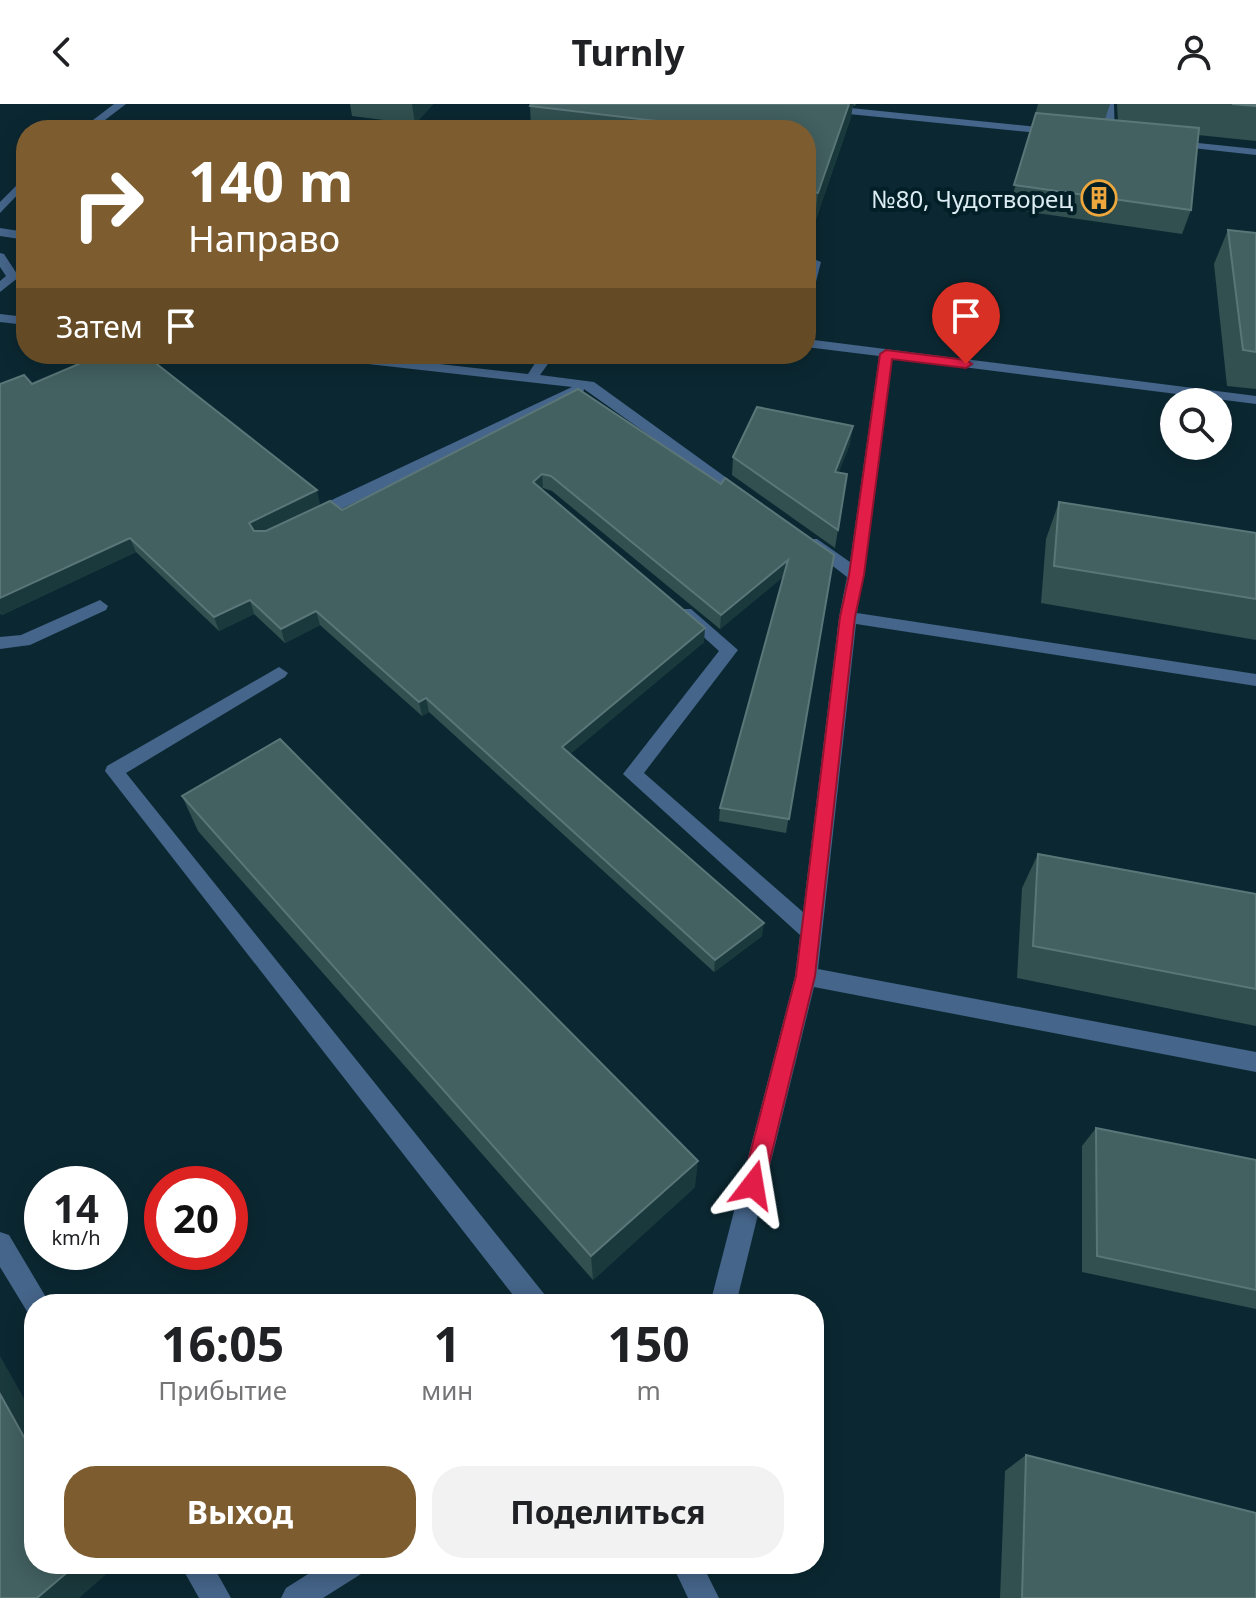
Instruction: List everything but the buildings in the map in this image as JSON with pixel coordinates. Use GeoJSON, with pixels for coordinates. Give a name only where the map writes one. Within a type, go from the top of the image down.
{"type":"FeatureCollection","features":[{"type":"Feature","properties":{"kind":"lane"},"geometry":{"type":"LineString","coordinates":[[99,120],[121,104]]}},
{"type":"Feature","properties":{"kind":"lane"},"geometry":{"type":"LineString","coordinates":[[779,104],[1064,132]]}},
{"type":"Feature","properties":{"kind":"lane"},"geometry":{"type":"LineString","coordinates":[[1109,104],[1111,137]]}},
{"type":"Feature","properties":{"kind":"lane"},"geometry":{"type":"LineString","coordinates":[[1095,136],[1126,139]]}},
{"type":"Feature","properties":{"kind":"lane"},"geometry":{"type":"LineString","coordinates":[[1155,141],[1256,152]]}},
{"type":"Feature","properties":{"kind":"lane"},"geometry":{"type":"LineString","coordinates":[[0,209],[16,191]]}},
{"type":"Feature","properties":{"kind":"lane"},"geometry":{"type":"LineString","coordinates":[[0,257],[13,277],[0,288]]}},
{"type":"Feature","properties":{"kind":"lane"},"geometry":{"type":"LineString","coordinates":[[816,344],[1256,400]]}},
{"type":"Feature","properties":{"kind":"lane"},"geometry":{"type":"LineString","coordinates":[[726,1294],[806,976],[848,617],[886,354]]}},
{"type":"Feature","properties":{"kind":"lane"},"geometry":{"type":"LineString","coordinates":[[401,364],[589,385],[754,503]]}},
{"type":"Feature","properties":{"kind":"lane"},"geometry":{"type":"LineString","coordinates":[[531,379],[541,364]]}},
{"type":"Feature","properties":{"kind":"lane"},"geometry":{"type":"LineString","coordinates":[[292,525],[589,385]]}},
{"type":"Feature","properties":{"kind":"lane"},"geometry":{"type":"LineString","coordinates":[[793,530],[856,575]]}},
{"type":"Feature","properties":{"kind":"lane"},"geometry":{"type":"LineString","coordinates":[[667,599],[729,650],[633,774],[811,932]]}},
{"type":"Feature","properties":{"kind":"lane"},"geometry":{"type":"LineString","coordinates":[[0,643],[24,641],[100,606]]}},
{"type":"Feature","properties":{"kind":"lane"},"geometry":{"type":"LineString","coordinates":[[848,617],[1256,680]]}},
{"type":"Feature","properties":{"kind":"lane"},"geometry":{"type":"LineString","coordinates":[[279,673],[114,771],[528,1294]]}},
{"type":"Feature","properties":{"kind":"lane"},"geometry":{"type":"LineString","coordinates":[[806,976],[1256,1062]]}},
{"type":"Feature","properties":{"kind":"lane"},"geometry":{"type":"LineString","coordinates":[[0,1244],[31,1294]]}},
{"type":"Feature","properties":{"kind":"lane"},"geometry":{"type":"LineString","coordinates":[[201,1574],[216,1598]]}},
{"type":"Feature","properties":{"kind":"lane"},"geometry":{"type":"LineString","coordinates":[[296,1598],[335,1574]]}},
{"type":"Feature","properties":{"kind":"lane"},"geometry":{"type":"LineString","coordinates":[[692,1574],[704,1598]]}},
{"type":"Feature","properties":{"kind":"place","name":"№80, Чудотворец"},"geometry":{"type":"Point","coordinates":[1099,198]}},
{"type":"Feature","properties":{"kind":"route"},"geometry":{"type":"LineString","coordinates":[[753,1185],[806,976],[848,617],[886,354],[966,364]]}}]}
